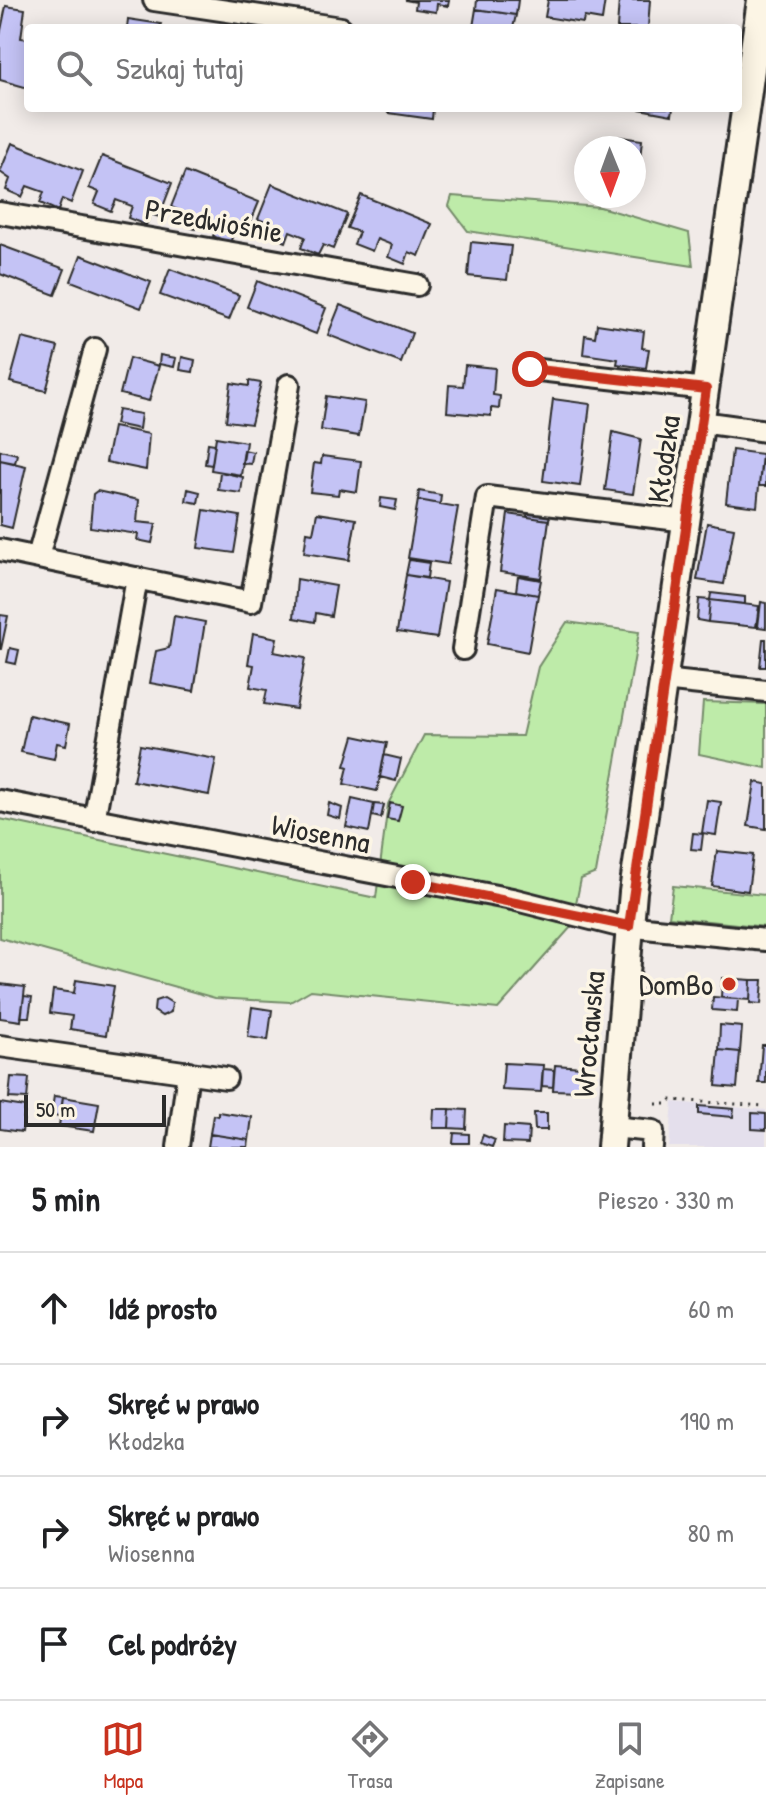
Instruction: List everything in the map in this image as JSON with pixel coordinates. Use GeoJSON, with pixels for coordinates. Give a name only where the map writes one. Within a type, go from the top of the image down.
{"type":"FeatureCollection","features":[{"type":"Feature","properties":{"kind":"main road","name":"Kłodzka"},"geometry":{"type":"LineString","coordinates":[[629,926],[761,0]]}},
{"type":"Feature","properties":{"kind":"main road","name":"Wrocławska"},"geometry":{"type":"LineString","coordinates":[[612,1137],[629,926]]}},
{"type":"Feature","properties":{"kind":"street"},"geometry":{"type":"LineString","coordinates":[[154,0],[312,24]]}},
{"type":"Feature","properties":{"kind":"street","name":"Przedwiośnie"},"geometry":{"type":"LineString","coordinates":[[0,213],[417,285]]}},
{"type":"Feature","properties":{"kind":"street"},"geometry":{"type":"LineString","coordinates":[[38,557],[95,349]]}},
{"type":"Feature","properties":{"kind":"street"},"geometry":{"type":"LineString","coordinates":[[530,369],[706,389]]}},
{"type":"Feature","properties":{"kind":"street"},"geometry":{"type":"LineString","coordinates":[[0,550],[251,602],[289,385]]}},
{"type":"Feature","properties":{"kind":"street"},"geometry":{"type":"LineString","coordinates":[[701,422],[766,431]]}},
{"type":"Feature","properties":{"kind":"street"},"geometry":{"type":"LineString","coordinates":[[463,649],[487,497],[687,521]]}},
{"type":"Feature","properties":{"kind":"street"},"geometry":{"type":"LineString","coordinates":[[94,821],[137,578]]}},
{"type":"Feature","properties":{"kind":"street"},"geometry":{"type":"LineString","coordinates":[[663,680],[766,691]]}},
{"type":"Feature","properties":{"kind":"street","name":"Wiosenna"},"geometry":{"type":"LineString","coordinates":[[0,801],[512,899],[629,926],[766,940]]}},
{"type":"Feature","properties":{"kind":"street"},"geometry":{"type":"LineString","coordinates":[[0,1046],[226,1078]]}},
{"type":"Feature","properties":{"kind":"street"},"geometry":{"type":"LineString","coordinates":[[178,1147],[188,1072]]}},
{"type":"Feature","properties":{"kind":"street"},"geometry":{"type":"LineString","coordinates":[[612,1137],[653,1131],[652,1147]]}},
{"type":"Feature","properties":{"kind":"path"},"geometry":{"type":"LineString","coordinates":[[656,1104],[667,1104],[671,1100],[766,1106]]}},
{"type":"Feature","properties":{"kind":"shaded area"},"geometry":{"type":"Polygon","coordinates":[[[673,1102],[766,1110],[766,1147],[669,1147],[673,1102]]]}},
{"type":"Feature","properties":{"kind":"green space"},"geometry":{"type":"Polygon","coordinates":[[[452,196],[603,208],[689,233],[693,266],[468,231],[449,206],[452,196]]]}},
{"type":"Feature","properties":{"kind":"green space"},"geometry":{"type":"Polygon","coordinates":[[[567,622],[639,632],[596,873],[581,879],[571,927],[498,1009],[311,990],[290,1002],[215,998],[0,938],[0,819],[376,898],[388,804],[424,735],[522,736],[538,667],[567,622]]]}},
{"type":"Feature","properties":{"kind":"green space"},"geometry":{"type":"Polygon","coordinates":[[[703,702],[766,704],[766,768],[699,754],[703,702]]]}},
{"type":"Feature","properties":{"kind":"green space"},"geometry":{"type":"Polygon","coordinates":[[[673,886],[765,895],[766,891],[766,927],[669,917],[673,886]]]}},
{"type":"Feature","properties":{"kind":"building"},"geometry":{"type":"Polygon","coordinates":[[[405,0],[449,0],[448,6],[437,4],[436,12],[415,9],[416,2],[405,0]]]}},
{"type":"Feature","properties":{"kind":"building"},"geometry":{"type":"Polygon","coordinates":[[[477,0],[518,0],[516,15],[476,9],[477,0]]]}},
{"type":"Feature","properties":{"kind":"building"},"geometry":{"type":"Polygon","coordinates":[[[548,0],[605,0],[602,20],[584,17],[583,23],[545,17],[548,0]]]}},
{"type":"Feature","properties":{"kind":"building"},"geometry":{"type":"Polygon","coordinates":[[[619,0],[650,0],[648,24],[617,24],[619,0]]]}},
{"type":"Feature","properties":{"kind":"building"},"geometry":{"type":"Polygon","coordinates":[[[6,6],[25,9],[21,38],[24,38],[24,87],[0,80],[0,35],[6,6]]]}},
{"type":"Feature","properties":{"kind":"building"},"geometry":{"type":"Polygon","coordinates":[[[476,9],[516,15],[514,24],[474,24],[476,9]]]}},
{"type":"Feature","properties":{"kind":"building"},"geometry":{"type":"Polygon","coordinates":[[[128,19],[161,24],[127,24],[128,19]]]}},
{"type":"Feature","properties":{"kind":"building"},"geometry":{"type":"Polygon","coordinates":[[[388,112],[433,112],[432,119],[388,112]]]}},
{"type":"Feature","properties":{"kind":"building"},"geometry":{"type":"Polygon","coordinates":[[[12,143],[83,171],[71,203],[62,199],[58,211],[40,203],[44,192],[27,186],[22,197],[6,190],[10,179],[0,172],[12,143]]]}},
{"type":"Feature","properties":{"kind":"building"},"geometry":{"type":"Polygon","coordinates":[[[102,156],[172,183],[159,217],[151,214],[146,225],[128,218],[132,206],[116,200],[111,211],[94,204],[99,192],[89,188],[102,156]]]}},
{"type":"Feature","properties":{"kind":"building"},"geometry":{"type":"Polygon","coordinates":[[[185,172],[259,202],[245,236],[234,232],[230,243],[213,236],[218,226],[199,218],[195,229],[178,222],[182,212],[171,207],[185,172]]]}},
{"type":"Feature","properties":{"kind":"building"},"geometry":{"type":"Polygon","coordinates":[[[272,184],[347,214],[333,249],[323,245],[318,255],[301,248],[305,237],[290,231],[286,242],[267,235],[271,224],[258,219],[272,184]]]}},
{"type":"Feature","properties":{"kind":"building"},"geometry":{"type":"Polygon","coordinates":[[[361,195],[432,224],[419,256],[409,252],[405,264],[388,257],[392,245],[377,239],[372,251],[354,244],[359,232],[347,228],[361,195]]]}},
{"type":"Feature","properties":{"kind":"building"},"geometry":{"type":"Polygon","coordinates":[[[471,242],[511,246],[507,280],[468,276],[471,242]]]}},
{"type":"Feature","properties":{"kind":"building"},"geometry":{"type":"Polygon","coordinates":[[[0,245],[65,269],[55,295],[0,274],[0,245]]]}},
{"type":"Feature","properties":{"kind":"building"},"geometry":{"type":"Polygon","coordinates":[[[81,255],[151,282],[141,308],[71,281],[81,255]]]}},
{"type":"Feature","properties":{"kind":"building"},"geometry":{"type":"Polygon","coordinates":[[[170,269],[239,295],[229,320],[160,295],[170,269]]]}},
{"type":"Feature","properties":{"kind":"building"},"geometry":{"type":"Polygon","coordinates":[[[257,281],[326,308],[316,334],[247,307],[257,281]]]}},
{"type":"Feature","properties":{"kind":"building"},"geometry":{"type":"Polygon","coordinates":[[[340,305],[412,333],[401,363],[328,335],[340,305]]]}},
{"type":"Feature","properties":{"kind":"building"},"geometry":{"type":"Polygon","coordinates":[[[597,324],[644,331],[642,348],[649,349],[646,368],[617,364],[618,359],[583,354],[585,335],[595,337],[597,324]]]}},
{"type":"Feature","properties":{"kind":"building"},"geometry":{"type":"Polygon","coordinates":[[[22,338],[58,347],[46,391],[10,382],[22,338]]]}},
{"type":"Feature","properties":{"kind":"building"},"geometry":{"type":"Polygon","coordinates":[[[160,355],[176,358],[174,367],[159,364],[160,355]]]}},
{"type":"Feature","properties":{"kind":"building"},"geometry":{"type":"Polygon","coordinates":[[[182,357],[195,360],[193,372],[180,370],[182,357]]]}},
{"type":"Feature","properties":{"kind":"building"},"geometry":{"type":"Polygon","coordinates":[[[129,358],[159,366],[149,401],[120,394],[129,358]]]}},
{"type":"Feature","properties":{"kind":"building"},"geometry":{"type":"Polygon","coordinates":[[[465,365],[495,368],[493,395],[500,396],[499,409],[491,408],[491,416],[447,412],[449,385],[463,386],[465,365]]]}},
{"type":"Feature","properties":{"kind":"building"},"geometry":{"type":"Polygon","coordinates":[[[249,381],[261,383],[251,424],[226,421],[231,383],[249,386],[249,381]]]}},
{"type":"Feature","properties":{"kind":"building"},"geometry":{"type":"Polygon","coordinates":[[[326,396],[365,402],[359,436],[321,430],[326,396]]]}},
{"type":"Feature","properties":{"kind":"building"},"geometry":{"type":"Polygon","coordinates":[[[553,399],[590,404],[580,486],[543,481],[553,399]]]}},
{"type":"Feature","properties":{"kind":"building"},"geometry":{"type":"Polygon","coordinates":[[[118,410],[141,414],[139,429],[115,424],[118,410]]]}},
{"type":"Feature","properties":{"kind":"building"},"geometry":{"type":"Polygon","coordinates":[[[113,427],[149,434],[146,470],[106,462],[113,427]]]}},
{"type":"Feature","properties":{"kind":"building"},"geometry":{"type":"Polygon","coordinates":[[[613,432],[641,439],[633,494],[605,490],[613,432]]]}},
{"type":"Feature","properties":{"kind":"building"},"geometry":{"type":"Polygon","coordinates":[[[216,437],[246,442],[241,475],[211,470],[216,437]]]}},
{"type":"Feature","properties":{"kind":"building"},"geometry":{"type":"Polygon","coordinates":[[[208,443],[215,444],[212,465],[205,464],[208,443]]]}},
{"type":"Feature","properties":{"kind":"building"},"geometry":{"type":"Polygon","coordinates":[[[0,450],[17,454],[15,463],[0,460],[0,450]]]}},
{"type":"Feature","properties":{"kind":"building"},"geometry":{"type":"Polygon","coordinates":[[[244,450],[253,452],[251,464],[242,463],[244,450]]]}},
{"type":"Feature","properties":{"kind":"building"},"geometry":{"type":"Polygon","coordinates":[[[732,450],[762,454],[757,507],[726,503],[732,450]]]}},
{"type":"Feature","properties":{"kind":"building"},"geometry":{"type":"Polygon","coordinates":[[[763,452],[766,452],[766,486],[759,486],[763,452]]]}},
{"type":"Feature","properties":{"kind":"building"},"geometry":{"type":"Polygon","coordinates":[[[322,456],[361,461],[357,492],[339,489],[338,495],[310,492],[314,463],[321,464],[322,456]]]}},
{"type":"Feature","properties":{"kind":"building"},"geometry":{"type":"Polygon","coordinates":[[[0,460],[26,466],[12,528],[0,525],[0,460]]]}},
{"type":"Feature","properties":{"kind":"building"},"geometry":{"type":"Polygon","coordinates":[[[220,472],[243,477],[241,493],[218,490],[220,472]]]}},
{"type":"Feature","properties":{"kind":"building"},"geometry":{"type":"Polygon","coordinates":[[[188,489],[200,492],[198,503],[186,501],[188,489]]]}},
{"type":"Feature","properties":{"kind":"building"},"geometry":{"type":"Polygon","coordinates":[[[97,491],[139,500],[137,522],[156,524],[152,543],[137,540],[138,534],[90,527],[93,494],[97,491]]]}},
{"type":"Feature","properties":{"kind":"building"},"geometry":{"type":"Polygon","coordinates":[[[419,491],[441,495],[440,504],[418,500],[419,491]]]}},
{"type":"Feature","properties":{"kind":"building"},"geometry":{"type":"Polygon","coordinates":[[[381,498],[397,500],[395,510],[380,507],[381,498]]]}},
{"type":"Feature","properties":{"kind":"building"},"geometry":{"type":"Polygon","coordinates":[[[418,500],[458,507],[448,564],[408,558],[418,500]]]}},
{"type":"Feature","properties":{"kind":"building"},"geometry":{"type":"Polygon","coordinates":[[[529,509],[550,512],[549,520],[527,517],[529,509]]]}},
{"type":"Feature","properties":{"kind":"building"},"geometry":{"type":"Polygon","coordinates":[[[204,510],[240,516],[234,553],[198,548],[204,510]]]}},
{"type":"Feature","properties":{"kind":"building"},"geometry":{"type":"Polygon","coordinates":[[[317,513],[356,519],[349,560],[304,553],[307,532],[313,533],[317,513]]]}},
{"type":"Feature","properties":{"kind":"building"},"geometry":{"type":"Polygon","coordinates":[[[508,514],[549,520],[541,578],[500,572],[508,514]]]}},
{"type":"Feature","properties":{"kind":"building"},"geometry":{"type":"Polygon","coordinates":[[[707,523],[734,528],[724,584],[697,580],[707,523]]]}},
{"type":"Feature","properties":{"kind":"building"},"geometry":{"type":"Polygon","coordinates":[[[409,560],[429,563],[427,578],[406,575],[409,560]]]}},
{"type":"Feature","properties":{"kind":"building"},"geometry":{"type":"Polygon","coordinates":[[[406,575],[446,582],[437,638],[397,632],[406,575]]]}},
{"type":"Feature","properties":{"kind":"building"},"geometry":{"type":"Polygon","coordinates":[[[518,576],[541,580],[538,595],[516,591],[518,576]]]}},
{"type":"Feature","properties":{"kind":"building"},"geometry":{"type":"Polygon","coordinates":[[[297,579],[336,586],[331,616],[316,613],[315,622],[294,618],[297,579]]]}},
{"type":"Feature","properties":{"kind":"building"},"geometry":{"type":"Polygon","coordinates":[[[497,588],[538,595],[528,652],[487,644],[497,588]]]}},
{"type":"Feature","properties":{"kind":"building"},"geometry":{"type":"Polygon","coordinates":[[[711,593],[745,597],[745,604],[710,600],[711,593]]]}},
{"type":"Feature","properties":{"kind":"building"},"geometry":{"type":"Polygon","coordinates":[[[699,599],[710,600],[708,622],[697,620],[699,599]]]}},
{"type":"Feature","properties":{"kind":"building"},"geometry":{"type":"Polygon","coordinates":[[[710,600],[759,606],[756,627],[708,622],[710,600]]]}},
{"type":"Feature","properties":{"kind":"building"},"geometry":{"type":"Polygon","coordinates":[[[761,602],[766,603],[766,628],[758,627],[761,602]]]}},
{"type":"Feature","properties":{"kind":"building"},"geometry":{"type":"Polygon","coordinates":[[[0,615],[8,616],[1,649],[0,649],[0,615]]]}},
{"type":"Feature","properties":{"kind":"building"},"geometry":{"type":"Polygon","coordinates":[[[174,616],[205,622],[194,691],[150,683],[156,651],[169,648],[174,616]]]}},
{"type":"Feature","properties":{"kind":"building"},"geometry":{"type":"Polygon","coordinates":[[[253,633],[277,638],[274,652],[305,658],[296,709],[264,704],[267,690],[250,687],[254,665],[248,664],[253,633]]]}},
{"type":"Feature","properties":{"kind":"building"},"geometry":{"type":"Polygon","coordinates":[[[763,639],[766,639],[766,667],[760,667],[763,639]]]}},
{"type":"Feature","properties":{"kind":"building"},"geometry":{"type":"Polygon","coordinates":[[[10,648],[19,650],[16,664],[7,662],[10,648]]]}},
{"type":"Feature","properties":{"kind":"building"},"geometry":{"type":"Polygon","coordinates":[[[29,715],[70,724],[66,745],[57,743],[54,759],[21,752],[29,715]]]}},
{"type":"Feature","properties":{"kind":"building"},"geometry":{"type":"Polygon","coordinates":[[[354,736],[387,743],[377,791],[344,784],[348,767],[345,766],[354,736]]]}},
{"type":"Feature","properties":{"kind":"building"},"geometry":{"type":"Polygon","coordinates":[[[140,745],[216,759],[209,795],[133,781],[140,745]]]}},
{"type":"Feature","properties":{"kind":"building"},"geometry":{"type":"Polygon","coordinates":[[[384,755],[401,759],[396,781],[380,777],[384,755]]]}},
{"type":"Feature","properties":{"kind":"building"},"geometry":{"type":"Polygon","coordinates":[[[755,782],[766,784],[766,829],[748,826],[755,782]]]}},
{"type":"Feature","properties":{"kind":"building"},"geometry":{"type":"Polygon","coordinates":[[[352,799],[374,804],[369,832],[346,827],[352,799]]]}},
{"type":"Feature","properties":{"kind":"building"},"geometry":{"type":"Polygon","coordinates":[[[707,800],[721,802],[716,835],[702,833],[707,800]]]}},
{"type":"Feature","properties":{"kind":"building"},"geometry":{"type":"Polygon","coordinates":[[[329,803],[342,808],[340,819],[327,815],[329,803]]]}},
{"type":"Feature","properties":{"kind":"building"},"geometry":{"type":"Polygon","coordinates":[[[390,803],[402,806],[398,821],[387,819],[390,803]]]}},
{"type":"Feature","properties":{"kind":"building"},"geometry":{"type":"Polygon","coordinates":[[[374,804],[384,805],[381,818],[372,816],[374,804]]]}},
{"type":"Feature","properties":{"kind":"building"},"geometry":{"type":"Polygon","coordinates":[[[693,833],[703,834],[701,850],[691,849],[693,833]]]}},
{"type":"Feature","properties":{"kind":"building"},"geometry":{"type":"Polygon","coordinates":[[[717,851],[753,855],[748,891],[712,886],[717,851]]]}},
{"type":"Feature","properties":{"kind":"building"},"geometry":{"type":"Polygon","coordinates":[[[722,978],[751,980],[750,1000],[721,998],[722,978]]]}},
{"type":"Feature","properties":{"kind":"building"},"geometry":{"type":"Polygon","coordinates":[[[76,980],[114,986],[106,1035],[70,1029],[72,1016],[50,1013],[53,990],[74,993],[76,980]]]}},
{"type":"Feature","properties":{"kind":"building"},"geometry":{"type":"Polygon","coordinates":[[[751,980],[763,980],[761,1004],[750,1003],[751,980]]]}},
{"type":"Feature","properties":{"kind":"building"},"geometry":{"type":"Polygon","coordinates":[[[0,984],[25,987],[21,1021],[0,1018],[0,984]]]}},
{"type":"Feature","properties":{"kind":"building"},"geometry":{"type":"Polygon","coordinates":[[[24,996],[32,997],[29,1017],[21,1017],[24,996]]]}},
{"type":"Feature","properties":{"kind":"building"},"geometry":{"type":"Polygon","coordinates":[[[713,997],[738,999],[737,1012],[712,1010],[713,997]]]}},
{"type":"Feature","properties":{"kind":"building"},"geometry":{"type":"Polygon","coordinates":[[[164,998],[172,1003],[171,1012],[162,1016],[154,1011],[155,1001],[164,998]]]}},
{"type":"Feature","properties":{"kind":"building"},"geometry":{"type":"Polygon","coordinates":[[[252,1007],[272,1010],[268,1040],[248,1037],[252,1007]]]}},
{"type":"Feature","properties":{"kind":"building"},"geometry":{"type":"Polygon","coordinates":[[[720,1025],[742,1027],[740,1052],[719,1050],[720,1025]]]}},
{"type":"Feature","properties":{"kind":"building"},"geometry":{"type":"Polygon","coordinates":[[[762,1045],[766,1045],[766,1083],[759,1083],[762,1045]]]}},
{"type":"Feature","properties":{"kind":"building"},"geometry":{"type":"Polygon","coordinates":[[[719,1050],[740,1052],[737,1088],[716,1086],[719,1050]]]}},
{"type":"Feature","properties":{"kind":"building"},"geometry":{"type":"Polygon","coordinates":[[[504,1063],[543,1065],[541,1092],[502,1090],[504,1063]]]}},
{"type":"Feature","properties":{"kind":"building"},"geometry":{"type":"Polygon","coordinates":[[[555,1065],[582,1067],[581,1091],[553,1090],[555,1065]]]}},
{"type":"Feature","properties":{"kind":"building"},"geometry":{"type":"Polygon","coordinates":[[[543,1069],[554,1070],[553,1087],[542,1086],[543,1069]]]}},
{"type":"Feature","properties":{"kind":"building"},"geometry":{"type":"Polygon","coordinates":[[[11,1077],[29,1078],[27,1099],[9,1098],[11,1077]]]}},
{"type":"Feature","properties":{"kind":"building"},"geometry":{"type":"Polygon","coordinates":[[[54,1096],[63,1097],[60,1116],[51,1115],[54,1096]]]}},
{"type":"Feature","properties":{"kind":"building"},"geometry":{"type":"Polygon","coordinates":[[[63,1097],[99,1103],[94,1131],[59,1126],[63,1097]]]}},
{"type":"Feature","properties":{"kind":"building"},"geometry":{"type":"Polygon","coordinates":[[[0,1103],[25,1107],[22,1132],[0,1129],[0,1103]]]}},
{"type":"Feature","properties":{"kind":"building"},"geometry":{"type":"Polygon","coordinates":[[[699,1106],[734,1109],[733,1117],[699,1114],[699,1106]]]}},
{"type":"Feature","properties":{"kind":"building"},"geometry":{"type":"Polygon","coordinates":[[[434,1109],[450,1109],[449,1128],[433,1128],[434,1109]]]}},
{"type":"Feature","properties":{"kind":"building"},"geometry":{"type":"Polygon","coordinates":[[[450,1109],[467,1110],[466,1129],[449,1128],[450,1109]]]}},
{"type":"Feature","properties":{"kind":"building"},"geometry":{"type":"Polygon","coordinates":[[[218,1112],[252,1117],[249,1140],[210,1134],[213,1115],[218,1116],[218,1112]]]}},
{"type":"Feature","properties":{"kind":"building"},"geometry":{"type":"Polygon","coordinates":[[[534,1113],[547,1113],[547,1130],[535,1130],[534,1113]]]}},
{"type":"Feature","properties":{"kind":"building"},"geometry":{"type":"Polygon","coordinates":[[[752,1113],[766,1114],[766,1130],[752,1129],[752,1113]]]}},
{"type":"Feature","properties":{"kind":"building"},"geometry":{"type":"Polygon","coordinates":[[[504,1126],[529,1128],[528,1144],[503,1143],[504,1126]]]}},
{"type":"Feature","properties":{"kind":"building"},"geometry":{"type":"Polygon","coordinates":[[[454,1133],[469,1134],[469,1143],[453,1143],[454,1133]]]}},
{"type":"Feature","properties":{"kind":"building"},"geometry":{"type":"Polygon","coordinates":[[[210,1134],[249,1140],[248,1147],[208,1147],[210,1134]]]}},
{"type":"Feature","properties":{"kind":"building"},"geometry":{"type":"Polygon","coordinates":[[[483,1135],[495,1140],[492,1147],[480,1143],[483,1135]]]}},
{"type":"Feature","properties":{"kind":"place","name":"DomBo"},"geometry":{"type":"Point","coordinates":[729,984]}},
{"type":"Feature","properties":{"kind":"route"},"geometry":{"type":"LineString","coordinates":[[413,882],[512,899],[590,920],[629,926],[706,389],[530,369]]}}]}
